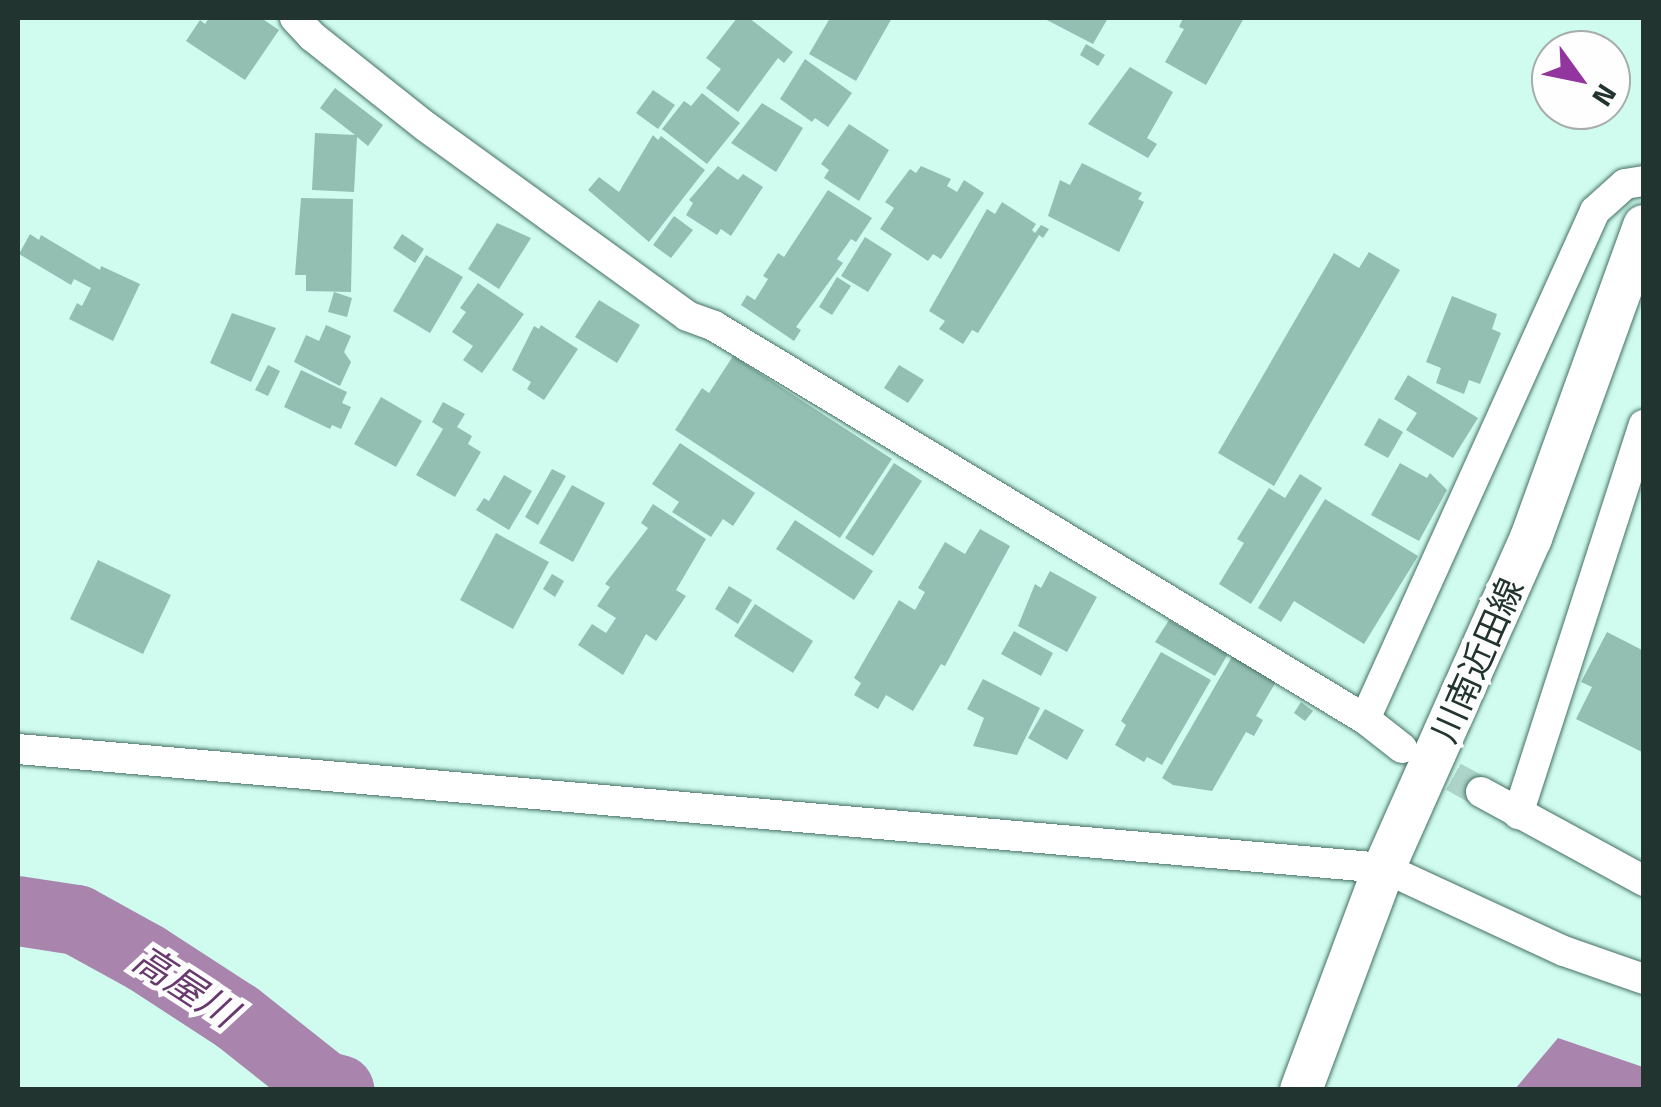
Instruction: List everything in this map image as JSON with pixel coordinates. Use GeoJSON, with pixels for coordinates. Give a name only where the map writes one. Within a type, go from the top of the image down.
{"type":"FeatureCollection","features":[{"type":"Feature","properties":{"kind":"main road","name":"川南近田線"},"geometry":{"type":"LineString","coordinates":[[1301,1090],[1384,868],[1531,538],[1644,226]]}},
{"type":"Feature","properties":{"kind":"street"},"geometry":{"type":"LineString","coordinates":[[295,18],[313,37],[425,126],[687,316],[714,326],[1365,718],[1402,748]]}},
{"type":"Feature","properties":{"kind":"street"},"geometry":{"type":"LineString","coordinates":[[1365,718],[1595,211],[1625,184],[1644,180]]}},
{"type":"Feature","properties":{"kind":"street"},"geometry":{"type":"LineString","coordinates":[[1518,814],[1644,426]]}},
{"type":"Feature","properties":{"kind":"street"},"geometry":{"type":"LineString","coordinates":[[18,749],[1384,868],[1564,951],[1644,979]]}},
{"type":"Feature","properties":{"kind":"street"},"geometry":{"type":"LineString","coordinates":[[1481,792],[1518,814],[1641,872]]}},
{"type":"Feature","properties":{"kind":"shaded area"},"geometry":{"type":"Polygon","coordinates":[[[1558,1038],[1643,1067],[1643,1089],[1515,1089],[1558,1038]]]}},
{"type":"Feature","properties":{"kind":"building"},"geometry":{"type":"Polygon","coordinates":[[[209,18],[261,18],[279,30],[245,80],[186,41],[200,20],[205,24],[209,18]]]}},
{"type":"Feature","properties":{"kind":"building"},"geometry":{"type":"Polygon","coordinates":[[[737,18],[749,18],[793,52],[784,63],[778,58],[738,112],[706,88],[721,69],[706,58],[737,18]]]}},
{"type":"Feature","properties":{"kind":"building"},"geometry":{"type":"Polygon","coordinates":[[[830,18],[892,18],[856,81],[809,54],[830,18]]]}},
{"type":"Feature","properties":{"kind":"building"},"geometry":{"type":"Polygon","coordinates":[[[1043,18],[1108,18],[1093,44],[1043,18]]]}},
{"type":"Feature","properties":{"kind":"building"},"geometry":{"type":"Polygon","coordinates":[[[1183,18],[1244,18],[1206,85],[1165,62],[1184,29],[1179,27],[1183,18]]]}},
{"type":"Feature","properties":{"kind":"building"},"geometry":{"type":"Polygon","coordinates":[[[1086,44],[1105,55],[1098,66],[1080,55],[1086,44]]]}},
{"type":"Feature","properties":{"kind":"building"},"geometry":{"type":"Polygon","coordinates":[[[805,59],[852,93],[828,127],[815,118],[812,122],[780,99],[805,59]]]}},
{"type":"Feature","properties":{"kind":"building"},"geometry":{"type":"Polygon","coordinates":[[[1130,67],[1173,92],[1147,138],[1157,144],[1148,158],[1088,124],[1130,67]]]}},
{"type":"Feature","properties":{"kind":"building"},"geometry":{"type":"Polygon","coordinates":[[[335,88],[383,125],[368,146],[357,137],[354,192],[312,190],[315,133],[355,135],[320,108],[335,88]]]}},
{"type":"Feature","properties":{"kind":"building"},"geometry":{"type":"Polygon","coordinates":[[[653,90],[675,105],[658,129],[636,113],[653,90]]]}},
{"type":"Feature","properties":{"kind":"building"},"geometry":{"type":"Polygon","coordinates":[[[702,93],[740,123],[707,164],[662,129],[684,101],[691,106],[702,93]]]}},
{"type":"Feature","properties":{"kind":"building"},"geometry":{"type":"Polygon","coordinates":[[[762,103],[803,128],[776,172],[731,143],[762,103]]]}},
{"type":"Feature","properties":{"kind":"building"},"geometry":{"type":"Polygon","coordinates":[[[849,124],[889,150],[859,201],[824,178],[829,170],[821,164],[849,124]]]}},
{"type":"Feature","properties":{"kind":"building"},"geometry":{"type":"Polygon","coordinates":[[[653,135],[658,140],[661,136],[705,170],[649,242],[588,190],[599,177],[619,192],[653,135]]]}},
{"type":"Feature","properties":{"kind":"building"},"geometry":{"type":"Polygon","coordinates":[[[1082,163],[1142,193],[1138,199],[1144,202],[1119,252],[1048,216],[1060,180],[1070,185],[1082,163]]]}},
{"type":"Feature","properties":{"kind":"building"},"geometry":{"type":"Polygon","coordinates":[[[718,166],[738,180],[743,174],[763,187],[731,236],[721,229],[717,235],[686,215],[693,203],[689,200],[718,166]]]}},
{"type":"Feature","properties":{"kind":"building"},"geometry":{"type":"Polygon","coordinates":[[[921,166],[951,179],[947,186],[957,192],[964,180],[984,193],[941,259],[933,254],[928,261],[880,229],[894,208],[885,202],[910,169],[916,173],[921,166]]]}},
{"type":"Feature","properties":{"kind":"building"},"geometry":{"type":"Polygon","coordinates":[[[828,190],[872,218],[856,242],[851,239],[837,259],[843,263],[796,327],[801,330],[794,341],[741,305],[747,295],[755,300],[768,279],[763,276],[778,253],[784,257],[828,190]]]}},
{"type":"Feature","properties":{"kind":"building"},"geometry":{"type":"Polygon","coordinates":[[[301,198],[353,199],[351,292],[306,291],[306,275],[295,275],[301,198]]]}},
{"type":"Feature","properties":{"kind":"building"},"geometry":{"type":"Polygon","coordinates":[[[1002,202],[1036,224],[1032,230],[1035,233],[1041,225],[1049,229],[1043,238],[1039,235],[978,333],[972,330],[963,344],[939,329],[945,321],[929,311],[987,209],[995,214],[1002,202]]]}},
{"type":"Feature","properties":{"kind":"building"},"geometry":{"type":"Polygon","coordinates":[[[674,216],[693,230],[671,258],[653,245],[674,216]]]}},
{"type":"Feature","properties":{"kind":"building"},"geometry":{"type":"Polygon","coordinates":[[[497,223],[531,238],[499,289],[468,269],[497,223]]]}},
{"type":"Feature","properties":{"kind":"building"},"geometry":{"type":"Polygon","coordinates":[[[30,234],[39,240],[41,235],[100,270],[101,266],[140,284],[113,341],[69,319],[77,303],[82,306],[91,288],[74,279],[71,285],[19,254],[30,234]]]}},
{"type":"Feature","properties":{"kind":"building"},"geometry":{"type":"Polygon","coordinates":[[[402,234],[424,249],[415,263],[393,248],[402,234]]]}},
{"type":"Feature","properties":{"kind":"building"},"geometry":{"type":"Polygon","coordinates":[[[865,237],[892,254],[868,292],[841,276],[865,237]]]}},
{"type":"Feature","properties":{"kind":"building"},"geometry":{"type":"Polygon","coordinates":[[[1369,252],[1400,270],[1274,486],[1218,453],[1334,253],[1359,268],[1369,252]]]}},
{"type":"Feature","properties":{"kind":"building"},"geometry":{"type":"Polygon","coordinates":[[[426,255],[463,277],[430,333],[393,311],[426,255]]]}},
{"type":"Feature","properties":{"kind":"building"},"geometry":{"type":"Polygon","coordinates":[[[837,277],[851,286],[832,315],[819,307],[837,277]]]}},
{"type":"Feature","properties":{"kind":"building"},"geometry":{"type":"Polygon","coordinates":[[[478,283],[524,314],[482,373],[463,360],[473,346],[452,332],[466,312],[460,308],[478,283]]]}},
{"type":"Feature","properties":{"kind":"building"},"geometry":{"type":"Polygon","coordinates":[[[334,292],[352,298],[347,317],[328,312],[334,292]]]}},
{"type":"Feature","properties":{"kind":"building"},"geometry":{"type":"Polygon","coordinates":[[[1452,296],[1497,314],[1492,329],[1501,333],[1480,384],[1469,380],[1464,394],[1436,383],[1441,368],[1426,362],[1452,296]]]}},
{"type":"Feature","properties":{"kind":"building"},"geometry":{"type":"Polygon","coordinates":[[[599,300],[640,325],[617,363],[575,337],[599,300]]]}},
{"type":"Feature","properties":{"kind":"building"},"geometry":{"type":"Polygon","coordinates":[[[232,313],[276,328],[251,382],[210,363],[232,313]]]}},
{"type":"Feature","properties":{"kind":"building"},"geometry":{"type":"Polygon","coordinates":[[[326,325],[351,336],[344,352],[351,362],[340,386],[294,362],[306,335],[319,341],[326,325]]]}},
{"type":"Feature","properties":{"kind":"building"},"geometry":{"type":"Polygon","coordinates":[[[541,325],[578,349],[544,400],[527,389],[531,382],[512,370],[534,326],[539,329],[541,325]]]}},
{"type":"Feature","properties":{"kind":"building"},"geometry":{"type":"Polygon","coordinates":[[[733,356],[892,459],[840,538],[675,430],[702,388],[709,393],[733,356]]]}},
{"type":"Feature","properties":{"kind":"building"},"geometry":{"type":"Polygon","coordinates":[[[268,365],[280,371],[268,396],[255,390],[268,365]]]}},
{"type":"Feature","properties":{"kind":"building"},"geometry":{"type":"Polygon","coordinates":[[[899,365],[924,380],[908,403],[884,388],[899,365]]]}},
{"type":"Feature","properties":{"kind":"building"},"geometry":{"type":"Polygon","coordinates":[[[301,370],[347,392],[342,403],[351,407],[341,429],[332,425],[330,429],[284,407],[301,370]]]}},
{"type":"Feature","properties":{"kind":"building"},"geometry":{"type":"Polygon","coordinates":[[[1408,375],[1478,418],[1453,458],[1406,430],[1417,413],[1394,399],[1408,375]]]}},
{"type":"Feature","properties":{"kind":"building"},"geometry":{"type":"Polygon","coordinates":[[[381,397],[422,421],[396,467],[354,444],[381,397]]]}},
{"type":"Feature","properties":{"kind":"building"},"geometry":{"type":"Polygon","coordinates":[[[443,402],[465,414],[457,427],[472,436],[468,444],[481,452],[455,497],[416,475],[443,429],[432,422],[443,402]]]}},
{"type":"Feature","properties":{"kind":"building"},"geometry":{"type":"Polygon","coordinates":[[[1379,418],[1403,432],[1388,458],[1364,445],[1379,418]]]}},
{"type":"Feature","properties":{"kind":"building"},"geometry":{"type":"Polygon","coordinates":[[[680,443],[755,493],[733,526],[723,519],[711,537],[672,512],[679,502],[652,484],[680,443]]]}},
{"type":"Feature","properties":{"kind":"building"},"geometry":{"type":"Polygon","coordinates":[[[894,463],[922,481],[873,556],[845,538],[894,463]]]}},
{"type":"Feature","properties":{"kind":"building"},"geometry":{"type":"Polygon","coordinates":[[[1400,463],[1427,478],[1430,473],[1447,490],[1419,541],[1371,515],[1400,463]]]}},
{"type":"Feature","properties":{"kind":"building"},"geometry":{"type":"Polygon","coordinates":[[[552,469],[566,476],[538,525],[525,517],[552,469]]]}},
{"type":"Feature","properties":{"kind":"building"},"geometry":{"type":"Polygon","coordinates":[[[1300,474],[1322,488],[1251,604],[1219,584],[1244,543],[1237,539],[1269,488],[1285,498],[1300,474]]]}},
{"type":"Feature","properties":{"kind":"building"},"geometry":{"type":"Polygon","coordinates":[[[504,475],[532,491],[509,530],[476,510],[484,498],[489,501],[504,475]]]}},
{"type":"Feature","properties":{"kind":"building"},"geometry":{"type":"Polygon","coordinates":[[[572,485],[605,503],[573,562],[539,543],[572,485]]]}},
{"type":"Feature","properties":{"kind":"building"},"geometry":{"type":"Polygon","coordinates":[[[1325,499],[1418,556],[1364,644],[1294,601],[1281,622],[1258,608],[1325,499]]]}},
{"type":"Feature","properties":{"kind":"building"},"geometry":{"type":"Polygon","coordinates":[[[653,504],[706,539],[676,590],[686,596],[656,641],[646,634],[623,675],[578,645],[592,624],[606,633],[616,618],[597,606],[610,587],[605,584],[648,528],[641,523],[653,504]]]}},
{"type":"Feature","properties":{"kind":"building"},"geometry":{"type":"Polygon","coordinates":[[[795,520],[873,571],[854,600],[776,549],[795,520]]]}},
{"type":"Feature","properties":{"kind":"building"},"geometry":{"type":"Polygon","coordinates":[[[980,529],[1010,546],[945,666],[941,664],[913,711],[886,695],[878,709],[854,695],[861,683],[854,678],[899,600],[915,610],[925,592],[918,588],[945,542],[965,554],[980,529]]]}},
{"type":"Feature","properties":{"kind":"building"},"geometry":{"type":"Polygon","coordinates":[[[496,533],[549,562],[513,629],[460,600],[496,533]]]}},
{"type":"Feature","properties":{"kind":"building"},"geometry":{"type":"Polygon","coordinates":[[[98,560],[171,595],[143,654],[70,619],[98,560]]]}},
{"type":"Feature","properties":{"kind":"building"},"geometry":{"type":"Polygon","coordinates":[[[1050,571],[1097,597],[1067,652],[1018,626],[1035,584],[1041,588],[1050,571]]]}},
{"type":"Feature","properties":{"kind":"building"},"geometry":{"type":"Polygon","coordinates":[[[552,574],[564,581],[555,597],[543,589],[552,574]]]}},
{"type":"Feature","properties":{"kind":"building"},"geometry":{"type":"Polygon","coordinates":[[[729,586],[752,600],[738,624],[715,609],[729,586]]]}},
{"type":"Feature","properties":{"kind":"building"},"geometry":{"type":"Polygon","coordinates":[[[755,604],[813,641],[793,673],[734,636],[755,604]]]}},
{"type":"Feature","properties":{"kind":"building"},"geometry":{"type":"Polygon","coordinates":[[[1169,620],[1228,654],[1215,676],[1155,642],[1169,620]]]}},
{"type":"Feature","properties":{"kind":"building"},"geometry":{"type":"Polygon","coordinates":[[[1014,631],[1053,653],[1041,676],[1001,654],[1014,631]]]}},
{"type":"Feature","properties":{"kind":"building"},"geometry":{"type":"Polygon","coordinates":[[[1607,632],[1644,651],[1644,753],[1576,719],[1592,687],[1581,682],[1607,632]]]}},
{"type":"Feature","properties":{"kind":"building"},"geometry":{"type":"Polygon","coordinates":[[[1161,652],[1211,680],[1162,765],[1147,757],[1144,762],[1115,745],[1126,725],[1121,721],[1161,652]]]}},
{"type":"Feature","properties":{"kind":"building"},"geometry":{"type":"Polygon","coordinates":[[[1233,655],[1277,680],[1256,716],[1263,720],[1254,736],[1246,732],[1212,791],[1173,785],[1162,778],[1233,655]]]}},
{"type":"Feature","properties":{"kind":"building"},"geometry":{"type":"Polygon","coordinates":[[[983,679],[1040,708],[1017,755],[973,746],[984,718],[967,709],[983,679]]]}},
{"type":"Feature","properties":{"kind":"building"},"geometry":{"type":"Polygon","coordinates":[[[1301,702],[1313,711],[1305,721],[1294,713],[1301,702]]]}},
{"type":"Feature","properties":{"kind":"building"},"geometry":{"type":"Polygon","coordinates":[[[1045,709],[1084,730],[1067,760],[1028,738],[1045,709]]]}},
{"type":"Feature","properties":{"kind":"waterway","name":"高屋川"},"geometry":{"type":"LineString","coordinates":[[18,911],[77,920],[146,958],[237,1017],[324,1086],[339,1090]]}},
{"type":"Feature","properties":{"kind":"tunnel"},"geometry":{"type":"LineString","coordinates":[[1414,755],[1481,792]]}}]}
